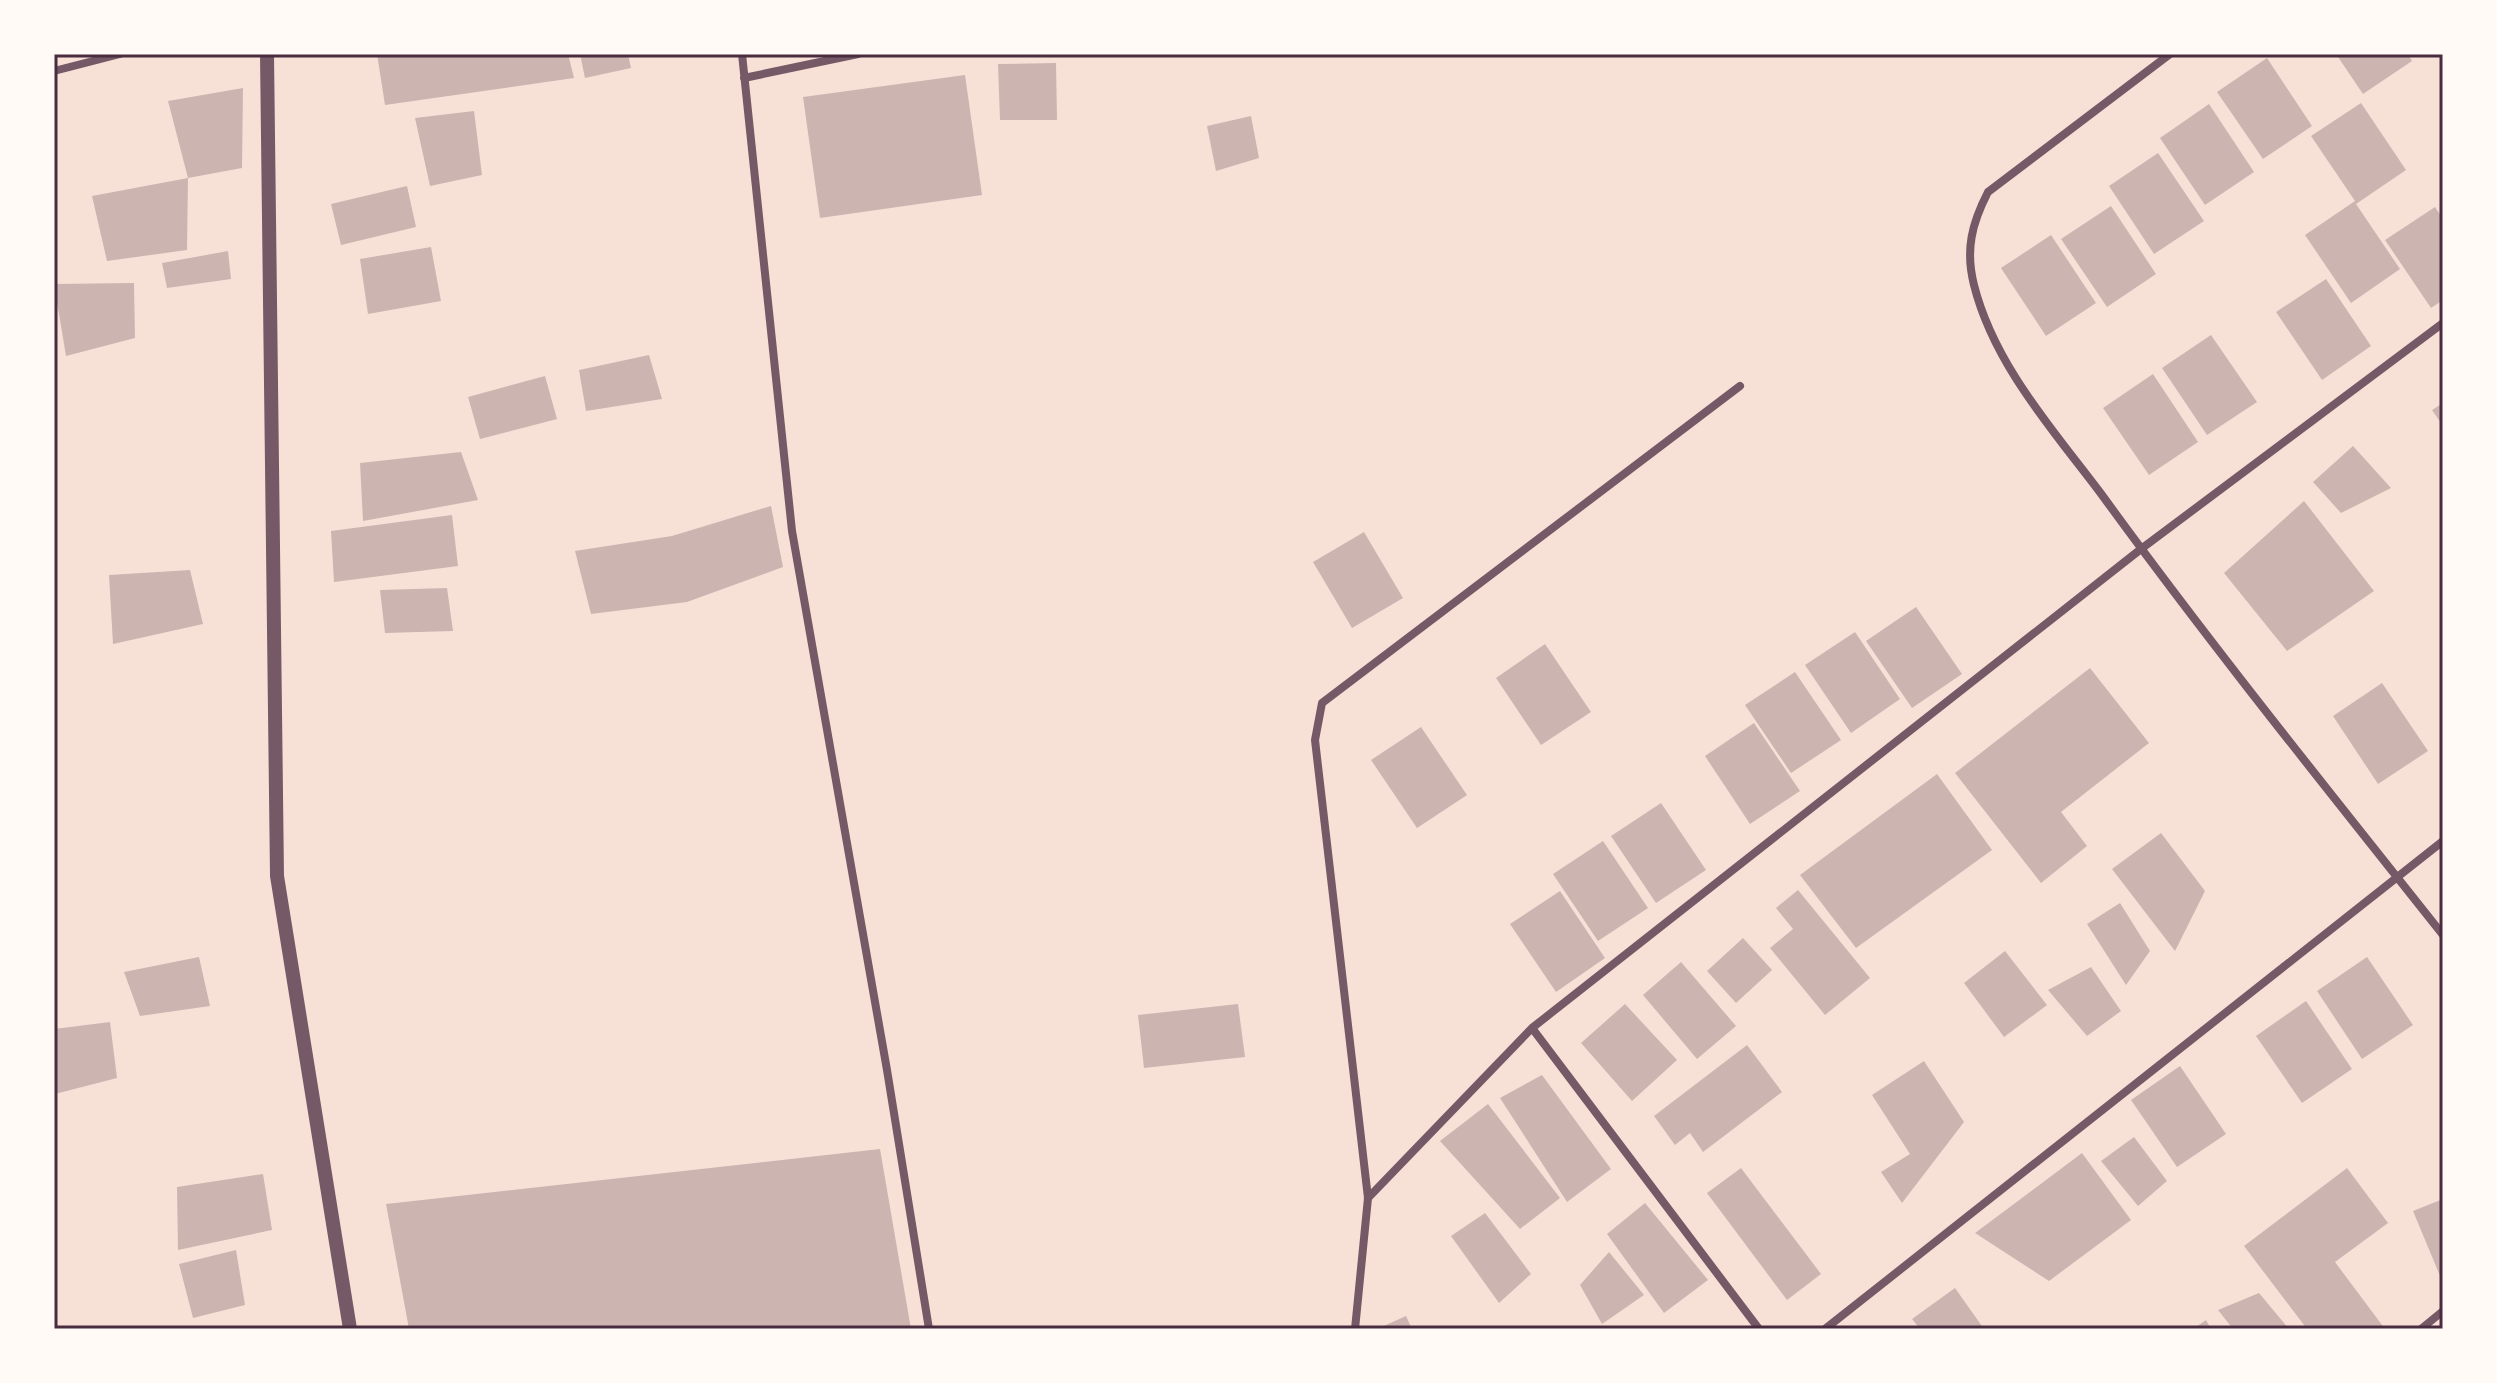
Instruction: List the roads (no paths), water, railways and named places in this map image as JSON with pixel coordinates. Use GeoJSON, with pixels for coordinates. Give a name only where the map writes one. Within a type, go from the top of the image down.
{"type":"FeatureCollection","features":[{"type":"Feature","properties":{"kind":"street"},"geometry":{"type":"LineString","coordinates":[[54,71],[120,54]]}},
{"type":"Feature","properties":{"kind":"street"},"geometry":{"type":"LineString","coordinates":[[267,54],[277,876],[350,1329]]}},
{"type":"Feature","properties":{"kind":"street"},"geometry":{"type":"LineString","coordinates":[[742,54],[792,531],[885,1054],[929,1329]]}},
{"type":"Feature","properties":{"kind":"street"},"geometry":{"type":"LineString","coordinates":[[744,78],[858,54]]}},
{"type":"Feature","properties":{"kind":"street"},"geometry":{"type":"LineString","coordinates":[[2170,54],[1988,192],[1970,238],[1969,262],[1985,318],[2012,373],[2141,549],[2443,935]]}},
{"type":"Feature","properties":{"kind":"street"},"geometry":{"type":"LineString","coordinates":[[1368,1198],[1532,1028],[2141,549],[2443,323]]}},
{"type":"Feature","properties":{"kind":"street"},"geometry":{"type":"LineString","coordinates":[[1355,1329],[1368,1198],[1315,740],[1322,703],[1740,386]]}},
{"type":"Feature","properties":{"kind":"street"},"geometry":{"type":"LineString","coordinates":[[1825,1329],[2443,841]]}},
{"type":"Feature","properties":{"kind":"street"},"geometry":{"type":"LineString","coordinates":[[1532,1028],[1759,1329]]}},
{"type":"Feature","properties":{"kind":"street"},"geometry":{"type":"LineString","coordinates":[[2421,1329],[2443,1311]]}}]}
